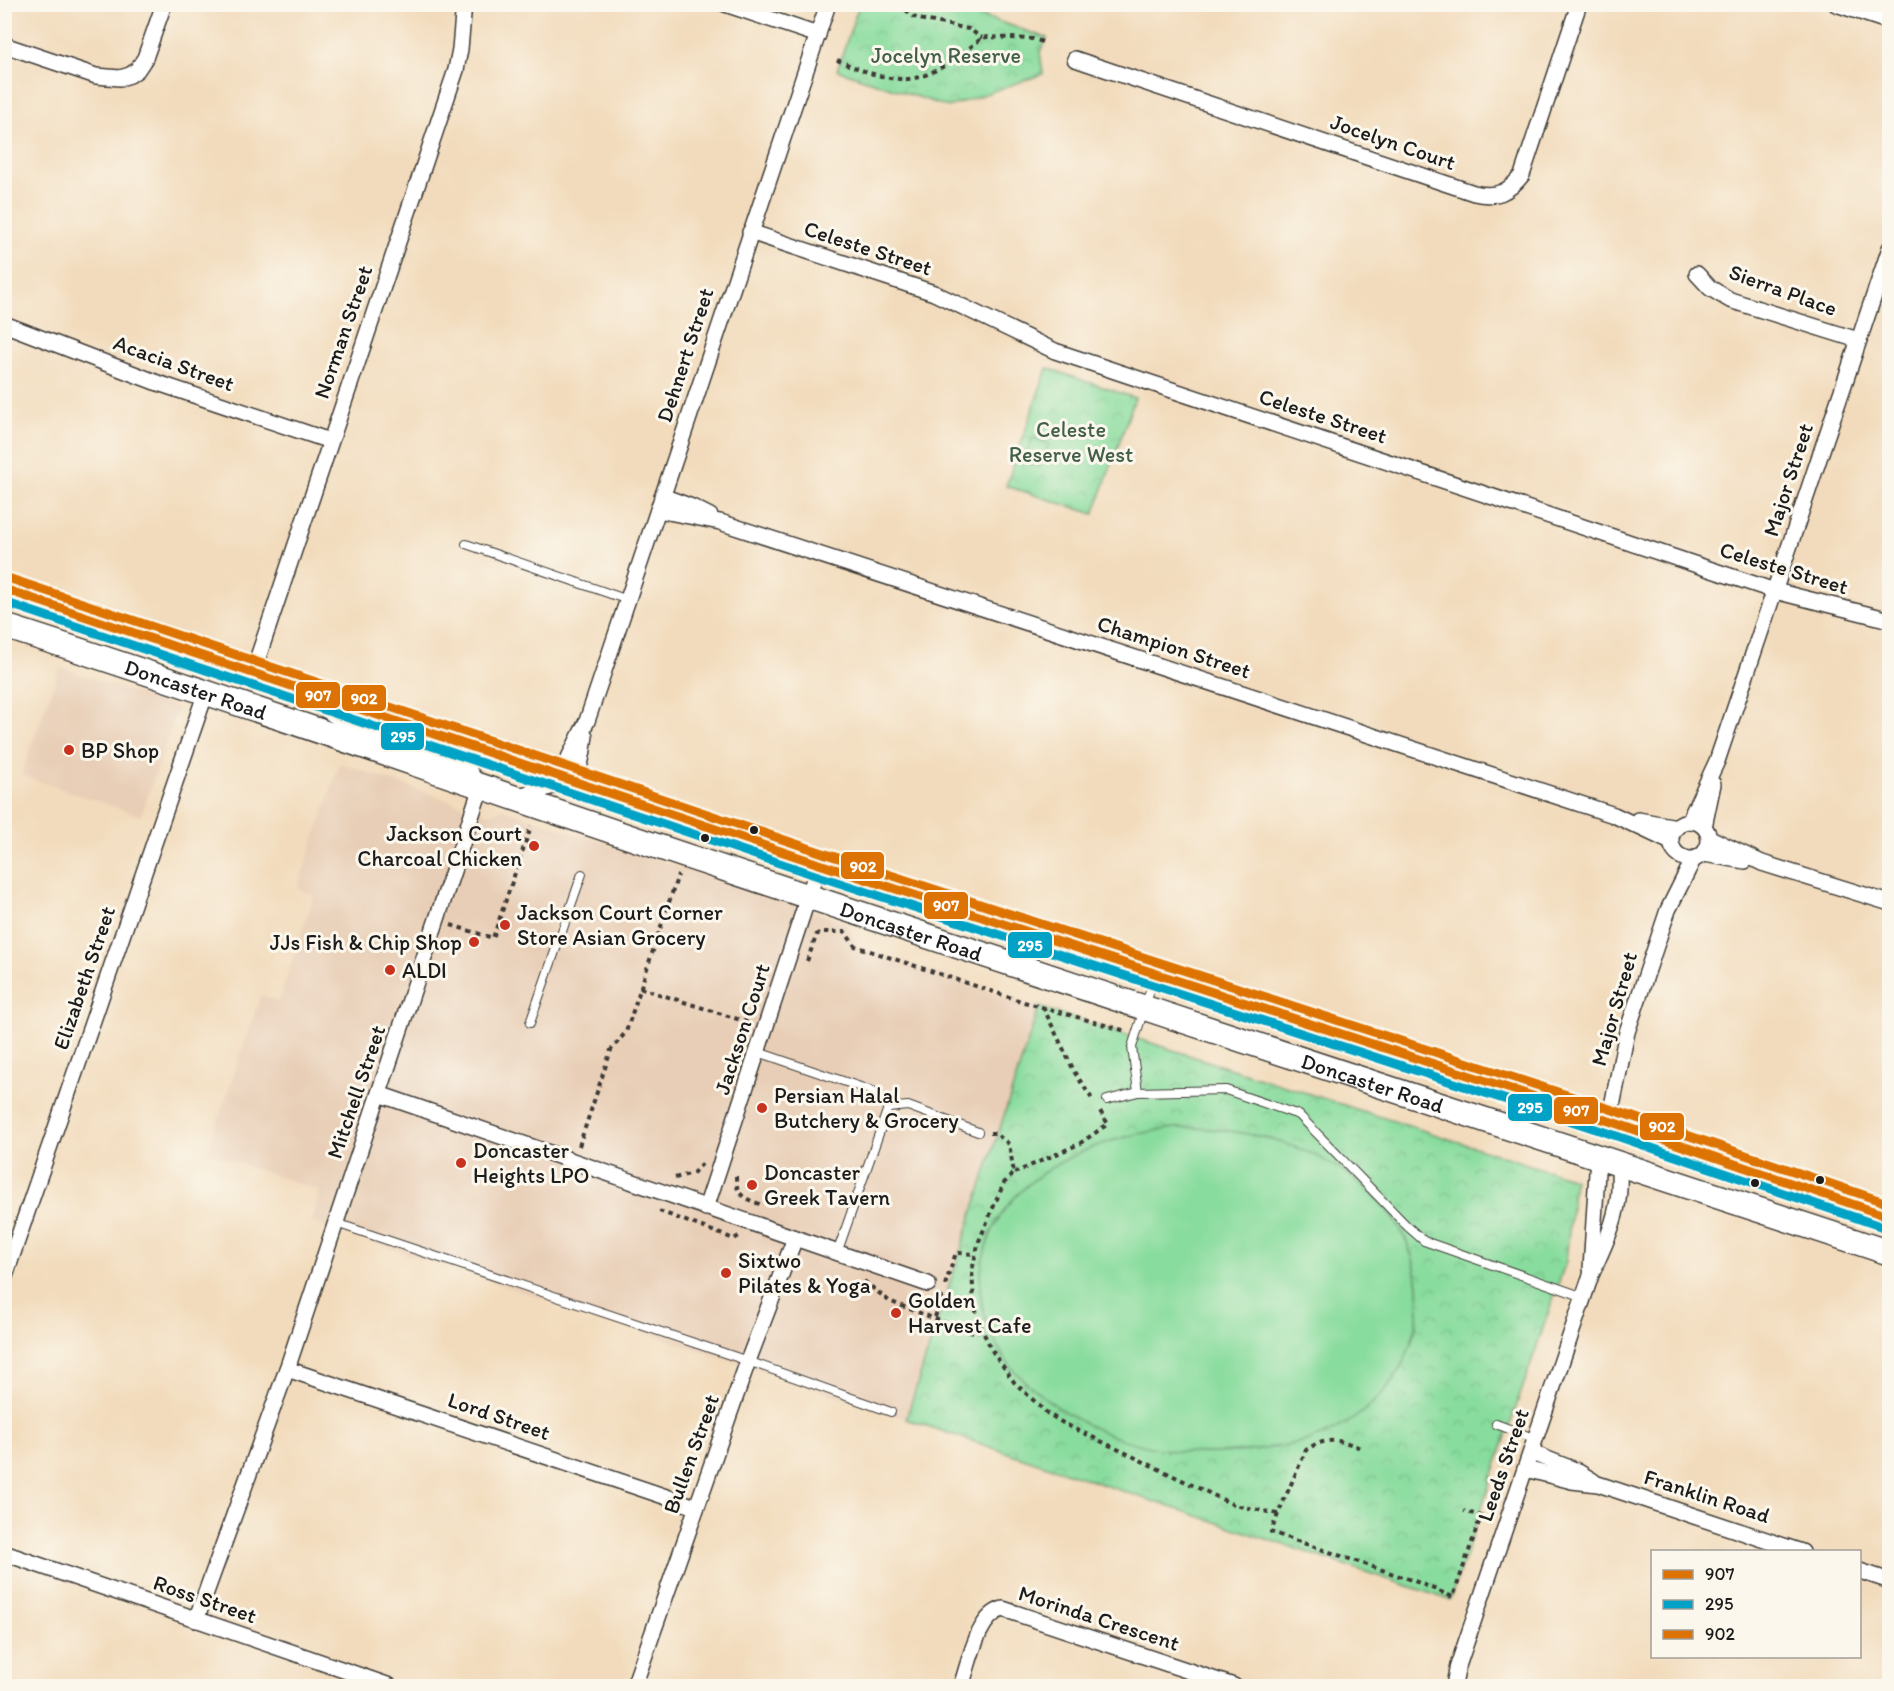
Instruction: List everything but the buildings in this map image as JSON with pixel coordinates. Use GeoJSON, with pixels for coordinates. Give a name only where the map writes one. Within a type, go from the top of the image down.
{"type":"FeatureCollection","features":[{"type":"Feature","properties":{"kind":"main road","name":"Doncaster Road"},"geometry":{"type":"LineString","coordinates":[[4,589],[819,864],[1609,1121],[1890,1217]]}},
{"type":"Feature","properties":{"kind":"main road"},"geometry":{"type":"LineString","coordinates":[[4,618],[38,637]]}},
{"type":"Feature","properties":{"kind":"main road","name":"Doncaster Road"},"geometry":{"type":"LineString","coordinates":[[4,626],[206,692],[481,788],[1890,1253]]}},
{"type":"Feature","properties":{"kind":"main road"},"geometry":{"type":"LineString","coordinates":[[1608,1159],[1609,1121]]}},
{"type":"Feature","properties":{"kind":"street"},"geometry":{"type":"LineString","coordinates":[[4,45],[96,76],[120,78],[137,70],[145,58],[164,4]]}},
{"type":"Feature","properties":{"kind":"street","name":"Norman Street"},"geometry":{"type":"LineString","coordinates":[[252,672],[456,70],[464,4]]}},
{"type":"Feature","properties":{"kind":"street"},"geometry":{"type":"LineString","coordinates":[[725,4],[818,35]]}},
{"type":"Feature","properties":{"kind":"street","name":"Dehnert Street"},"geometry":{"type":"LineString","coordinates":[[565,778],[575,774],[581,761],[587,721],[828,4]]}},
{"type":"Feature","properties":{"kind":"street","name":"Jocelyn Court"},"geometry":{"type":"LineString","coordinates":[[1075,59],[1474,193],[1495,195],[1507,190],[1522,175],[1579,4]]}},
{"type":"Feature","properties":{"kind":"street"},"geometry":{"type":"LineString","coordinates":[[1836,4],[1890,22]]}},
{"type":"Feature","properties":{"kind":"street","name":"Celeste Street"},"geometry":{"type":"LineString","coordinates":[[750,232],[934,293],[1055,351],[1775,591],[1890,620]]}},
{"type":"Feature","properties":{"kind":"street","name":"Major Street"},"geometry":{"type":"LineString","coordinates":[[1707,832],[1718,761],[1890,248]]}},
{"type":"Feature","properties":{"kind":"street","name":"Sierra Place"},"geometry":{"type":"LineString","coordinates":[[1697,274],[1710,288],[1730,300],[1858,340]]}},
{"type":"Feature","properties":{"kind":"street","name":"Acacia Street"},"geometry":{"type":"LineString","coordinates":[[4,324],[155,382],[330,441]]}},
{"type":"Feature","properties":{"kind":"street","name":"Champion Street"},"geometry":{"type":"LineString","coordinates":[[660,503],[692,507],[720,522],[1614,815],[1674,848]]}},
{"type":"Feature","properties":{"kind":"street"},"geometry":{"type":"LineString","coordinates":[[287,685],[340,719],[449,756],[467,769],[481,788]]}},
{"type":"Feature","properties":{"kind":"street","name":"Elizabeth Street"},"geometry":{"type":"LineString","coordinates":[[4,1279],[206,692]]}},
{"type":"Feature","properties":{"kind":"street","name":"Major Street"},"geometry":{"type":"LineString","coordinates":[[1683,824],[1718,761]]}},
{"type":"Feature","properties":{"kind":"street"},"geometry":{"type":"LineString","coordinates":[[512,798],[547,788],[565,778]]}},
{"type":"Feature","properties":{"kind":"street","name":"Mitchell Street"},"geometry":{"type":"LineString","coordinates":[[196,1620],[287,1369],[481,788]]}},
{"type":"Feature","properties":{"kind":"street","name":"Champion Street"},"geometry":{"type":"LineString","coordinates":[[1614,815],[1683,824]]}},
{"type":"Feature","properties":{"kind":"street"},"geometry":{"type":"LineString","coordinates":[[1762,864],[1707,832],[1698,822],[1683,824],[1672,834],[1674,848],[1684,859],[1699,857],[1762,864],[1890,903]]}},
{"type":"Feature","properties":{"kind":"street"},"geometry":{"type":"LineString","coordinates":[[1699,857],[1709,846],[1707,832]]}},
{"type":"Feature","properties":{"kind":"street","name":"Major Street"},"geometry":{"type":"LineString","coordinates":[[1668,910],[1674,848]]}},
{"type":"Feature","properties":{"kind":"street","name":"Major Street"},"geometry":{"type":"LineString","coordinates":[[1609,1121],[1627,1032],[1668,910],[1699,857]]}},
{"type":"Feature","properties":{"kind":"street","name":"Jackson Court"},"geometry":{"type":"LineString","coordinates":[[706,1208],[819,864]]}},
{"type":"Feature","properties":{"kind":"street"},"geometry":{"type":"LineString","coordinates":[[379,1094],[928,1284]]}},
{"type":"Feature","properties":{"kind":"street","name":"Leeds Street"},"geometry":{"type":"LineString","coordinates":[[1591,1275],[1608,1159]]}},
{"type":"Feature","properties":{"kind":"street","name":"Leeds Street"},"geometry":{"type":"LineString","coordinates":[[1454,1686],[1457,1669],[1591,1275],[1616,1214],[1618,1198],[1608,1159]]}},
{"type":"Feature","properties":{"kind":"street","name":"Bullen Street"},"geometry":{"type":"LineString","coordinates":[[634,1686],[748,1361],[795,1238]]}},
{"type":"Feature","properties":{"kind":"street","name":"Lord Street"},"geometry":{"type":"LineString","coordinates":[[287,1369],[696,1507]]}},
{"type":"Feature","properties":{"kind":"street","name":"Franklin Road"},"geometry":{"type":"LineString","coordinates":[[1534,1446],[1598,1484]]}},
{"type":"Feature","properties":{"kind":"street","name":"Franklin Road"},"geometry":{"type":"LineString","coordinates":[[1526,1469],[1572,1481],[1598,1484],[1799,1550]]}},
{"type":"Feature","properties":{"kind":"street","name":"Ross Street"},"geometry":{"type":"LineString","coordinates":[[4,1553],[196,1620],[360,1682],[390,1686]]}},
{"type":"Feature","properties":{"kind":"street"},"geometry":{"type":"LineString","coordinates":[[1861,1571],[1890,1581]]}},
{"type":"Feature","properties":{"kind":"street","name":"Morinda Crescent"},"geometry":{"type":"LineString","coordinates":[[961,1686],[982,1626],[991,1614],[1003,1609],[1234,1686]]}},
{"type":"Feature","properties":{"kind":"street","name":"Leeds Street"},"geometry":{"type":"LineString","coordinates":[[1447,1686],[1457,1669]]}},
{"type":"Feature","properties":{"kind":"lane"},"geometry":{"type":"LineString","coordinates":[[466,544],[628,600]]}},
{"type":"Feature","properties":{"kind":"lane"},"geometry":{"type":"LineString","coordinates":[[531,1023],[582,874]]}},
{"type":"Feature","properties":{"kind":"lane"},"geometry":{"type":"LineString","coordinates":[[1138,1092],[1132,1047],[1156,974]]}},
{"type":"Feature","properties":{"kind":"lane"},"geometry":{"type":"LineString","coordinates":[[758,1052],[875,1092],[888,1108]]}},
{"type":"Feature","properties":{"kind":"lane"},"geometry":{"type":"LineString","coordinates":[[1107,1100],[1138,1092],[1226,1090],[1299,1115],[1424,1241],[1584,1297]]}},
{"type":"Feature","properties":{"kind":"lane"},"geometry":{"type":"LineString","coordinates":[[888,1108],[908,1106],[978,1132]]}},
{"type":"Feature","properties":{"kind":"lane"},"geometry":{"type":"LineString","coordinates":[[837,1253],[888,1108]]}},
{"type":"Feature","properties":{"kind":"lane"},"geometry":{"type":"LineString","coordinates":[[336,1223],[748,1361],[891,1412]]}},
{"type":"Feature","properties":{"kind":"lane"},"geometry":{"type":"LineString","coordinates":[[1496,1424],[1534,1446]]}},
{"type":"Feature","properties":{"kind":"path"},"geometry":{"type":"LineString","coordinates":[[899,4],[914,17],[969,29],[982,38]]}},
{"type":"Feature","properties":{"kind":"path"},"geometry":{"type":"LineString","coordinates":[[837,60],[888,78],[909,79],[954,60],[982,38],[1033,39],[1046,43]]}},
{"type":"Feature","properties":{"kind":"path"},"geometry":{"type":"LineString","coordinates":[[448,934],[452,924],[493,938],[531,826]]}},
{"type":"Feature","properties":{"kind":"path"},"geometry":{"type":"LineString","coordinates":[[574,1162],[611,1050],[626,1032],[678,874]]}},
{"type":"Feature","properties":{"kind":"path"},"geometry":{"type":"LineString","coordinates":[[805,967],[816,934],[845,932],[855,946],[1043,1007],[1136,1033]]}},
{"type":"Feature","properties":{"kind":"path"},"geometry":{"type":"LineString","coordinates":[[640,988],[766,1028]]}},
{"type":"Feature","properties":{"kind":"path"},"geometry":{"type":"LineString","coordinates":[[1043,1007],[1075,1073],[1108,1124],[1079,1144],[1014,1173],[1004,1183],[980,1241],[972,1270],[974,1304],[982,1330],[1004,1368],[1030,1398],[1063,1423],[1234,1505],[1278,1514]]}},
{"type":"Feature","properties":{"kind":"path"},"geometry":{"type":"LineString","coordinates":[[978,1132],[995,1133],[1009,1144],[1014,1173]]}},
{"type":"Feature","properties":{"kind":"path"},"geometry":{"type":"LineString","coordinates":[[656,1210],[668,1201],[675,1178],[693,1173],[708,1159],[736,1169],[736,1187],[744,1199],[760,1204],[754,1224]]}},
{"type":"Feature","properties":{"kind":"path"},"geometry":{"type":"LineString","coordinates":[[935,1317],[956,1253],[976,1254]]}},
{"type":"Feature","properties":{"kind":"path"},"geometry":{"type":"LineString","coordinates":[[1362,1449],[1346,1441],[1329,1440],[1306,1450],[1271,1532],[1417,1582],[1453,1597],[1481,1516],[1464,1510]]}},
{"type":"Feature","properties":{"kind":"shaded area"},"geometry":{"type":"Polygon","coordinates":[[[60,667],[178,708],[141,816],[21,775],[60,667]]]}},
{"type":"Feature","properties":{"kind":"shaded area"},"geometry":{"type":"Polygon","coordinates":[[[340,763],[488,814],[503,809],[846,922],[856,946],[1039,1007],[906,1419],[311,1222],[320,1191],[207,1152],[261,995],[279,1001],[314,895],[297,889],[340,763]]]}},
{"type":"Feature","properties":{"kind":"green space","name":"Jocelyn Reserve"},"geometry":{"type":"Polygon","coordinates":[[[859,5],[951,5],[1047,38],[1040,52],[1043,74],[948,107],[837,70],[859,5]]]}},
{"type":"Feature","properties":{"kind":"green space","name":"Celeste Reserve West"},"geometry":{"type":"Polygon","coordinates":[[[1047,368],[1135,398],[1094,514],[1006,486],[1047,368]]]}},
{"type":"Feature","properties":{"kind":"green space"},"geometry":{"type":"Polygon","coordinates":[[[1033,437],[1049,444],[1039,467],[1024,460],[1033,437]]]}},
{"type":"Feature","properties":{"kind":"green space"},"geometry":{"type":"Polygon","coordinates":[[[1039,1007],[1574,1179],[1566,1261],[1450,1600],[906,1419],[1039,1007]]]}},
{"type":"Feature","properties":{"kind":"green space"},"geometry":{"type":"Polygon","coordinates":[[[1175,1128],[1235,1132],[1294,1147],[1322,1159],[1348,1175],[1372,1193],[1396,1222],[1407,1243],[1416,1272],[1418,1302],[1415,1330],[1406,1357],[1392,1381],[1373,1403],[1351,1420],[1325,1434],[1297,1443],[1264,1449],[1199,1453],[1167,1450],[1136,1444],[1077,1419],[1027,1383],[1001,1353],[986,1320],[980,1284],[989,1239],[1004,1211],[1025,1188],[1051,1168],[1080,1153],[1111,1141],[1175,1128]]]}},
{"type":"Feature","properties":{"kind":"transit line","name":"902"},"geometry":{"type":"LineString","coordinates":[[8,578],[823,853],[1613,1110],[1890,1204]]}},
{"type":"Feature","properties":{"kind":"transit line","name":"907"},"geometry":{"type":"LineString","coordinates":[[4,589],[819,864],[1609,1121],[1890,1217]]}},
{"type":"Feature","properties":{"kind":"transit line","name":"295"},"geometry":{"type":"LineString","coordinates":[[4,602],[815,875],[1605,1132],[1886,1228]]}},
{"type":"Feature","properties":{"kind":"place","name":"BP Shop"},"geometry":{"type":"Point","coordinates":[69,750]}},
{"type":"Feature","properties":{"kind":"place","name":"Jackson Court Charcoal Chicken"},"geometry":{"type":"Point","coordinates":[534,846]}},
{"type":"Feature","properties":{"kind":"place","name":"Jackson Court Corner Store Asian Grocery"},"geometry":{"type":"Point","coordinates":[505,925]}},
{"type":"Feature","properties":{"kind":"place","name":"JJs Fish & Chip Shop"},"geometry":{"type":"Point","coordinates":[474,942]}},
{"type":"Feature","properties":{"kind":"place","name":"ALDI"},"geometry":{"type":"Point","coordinates":[390,970]}},
{"type":"Feature","properties":{"kind":"place","name":"Persian Halal Butchery & Grocery"},"geometry":{"type":"Point","coordinates":[762,1108]}},
{"type":"Feature","properties":{"kind":"place","name":"Doncaster Heights LPO"},"geometry":{"type":"Point","coordinates":[461,1163]}},
{"type":"Feature","properties":{"kind":"place","name":"Doncaster Greek Tavern"},"geometry":{"type":"Point","coordinates":[752,1185]}},
{"type":"Feature","properties":{"kind":"place","name":"Sixtwo Pilates & Yoga"},"geometry":{"type":"Point","coordinates":[726,1273]}},
{"type":"Feature","properties":{"kind":"place","name":"Golden Harvest Cafe"},"geometry":{"type":"Point","coordinates":[896,1313]}}]}
